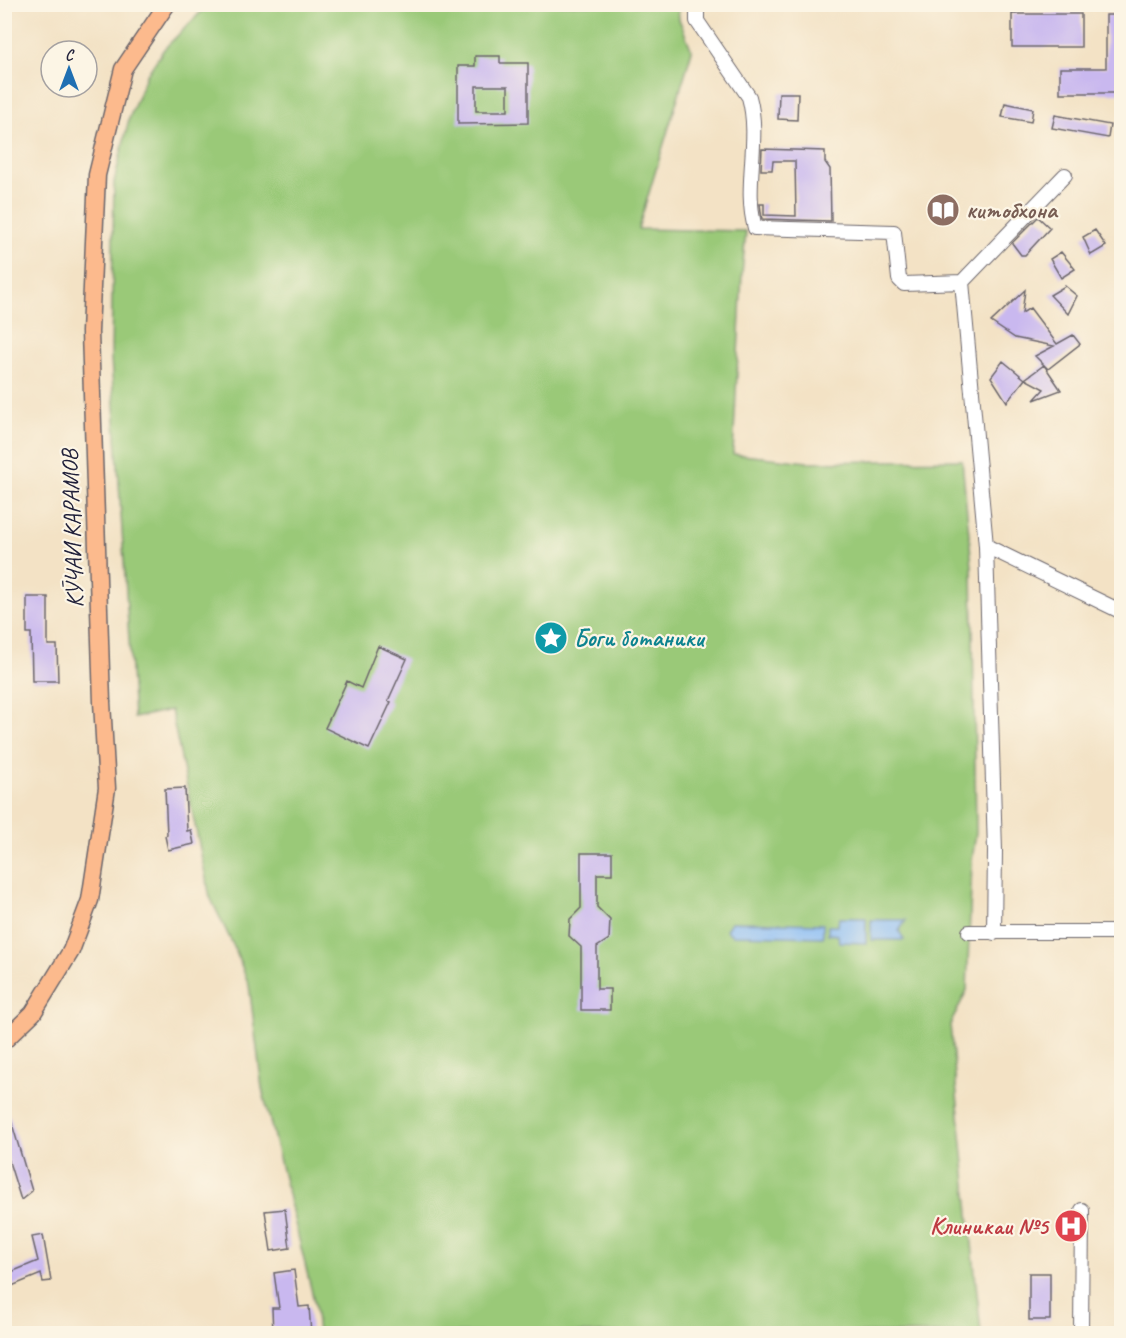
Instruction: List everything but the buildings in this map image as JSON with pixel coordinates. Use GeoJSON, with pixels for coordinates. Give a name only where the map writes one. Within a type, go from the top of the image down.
{"type":"FeatureCollection","features":[{"type":"Feature","properties":{"kind":"main road","name":"КӮЧАИ КАРАМОВ"},"geometry":{"type":"LineString","coordinates":[[4,1041],[33,1013],[71,951],[92,889],[107,788],[90,332],[97,175],[123,69],[167,4]]}},
{"type":"Feature","properties":{"kind":"street"},"geometry":{"type":"LineString","coordinates":[[697,4],[697,21],[751,103],[755,140],[752,209],[755,228],[894,232],[899,279],[904,284],[962,282],[1065,175]]}},
{"type":"Feature","properties":{"kind":"street"},"geometry":{"type":"LineString","coordinates":[[962,282],[986,546],[994,933]]}},
{"type":"Feature","properties":{"kind":"street"},"geometry":{"type":"LineString","coordinates":[[986,546],[1122,612]]}},
{"type":"Feature","properties":{"kind":"street"},"geometry":{"type":"LineString","coordinates":[[969,932],[1122,932]]}},
{"type":"Feature","properties":{"kind":"street"},"geometry":{"type":"LineString","coordinates":[[1081,1334],[1082,1210]]}},
{"type":"Feature","properties":{"kind":"green space","name":"Боги ботаники"},"geometry":{"type":"Polygon","coordinates":[[[208,5],[678,5],[679,19],[692,51],[638,229],[746,231],[733,454],[808,462],[962,460],[972,567],[976,832],[972,861],[967,990],[950,1025],[981,1333],[318,1333],[315,1305],[262,1088],[249,985],[210,897],[171,710],[134,718],[111,358],[114,182],[129,119],[146,76],[164,49],[208,5]]]}},
{"type":"Feature","properties":{"kind":"water"},"geometry":{"type":"Polygon","coordinates":[[[839,918],[866,918],[866,943],[839,942],[838,935],[828,934],[828,926],[838,926],[839,918]]]}},
{"type":"Feature","properties":{"kind":"water"},"geometry":{"type":"Polygon","coordinates":[[[871,920],[906,920],[899,931],[904,940],[871,940],[871,920]]]}},
{"type":"Feature","properties":{"kind":"water"},"geometry":{"type":"Polygon","coordinates":[[[731,922],[823,924],[823,937],[732,935],[726,930],[731,922]]]}},
{"type":"Feature","properties":{"kind":"place","name":"китобхона"},"geometry":{"type":"Point","coordinates":[943,210]}},
{"type":"Feature","properties":{"kind":"place","name":"Боги ботаники"},"geometry":{"type":"Point","coordinates":[551,638]}},
{"type":"Feature","properties":{"kind":"place","name":"Клиникаи №5"},"geometry":{"type":"Point","coordinates":[1071,1226]}}]}
